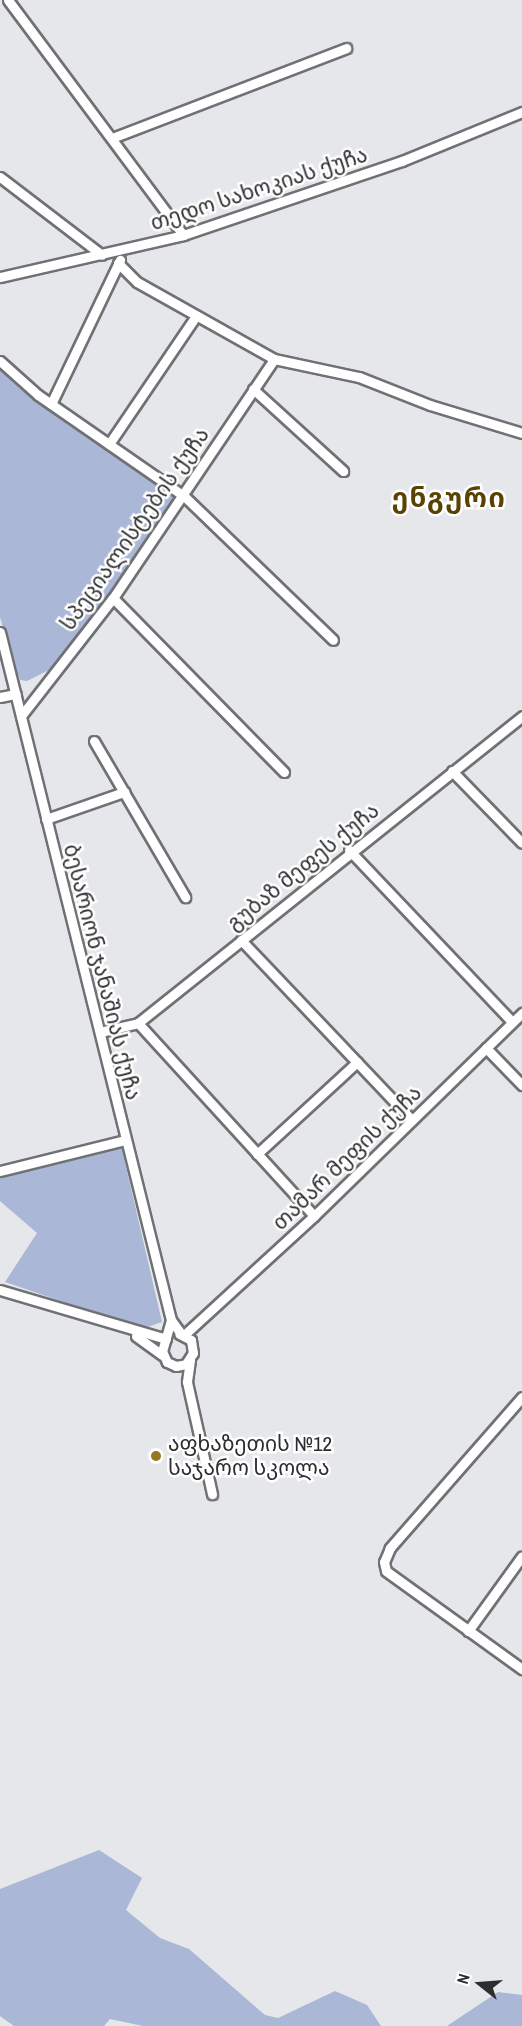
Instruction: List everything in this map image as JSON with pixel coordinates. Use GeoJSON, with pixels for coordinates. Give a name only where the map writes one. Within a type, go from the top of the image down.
{"type":"FeatureCollection","features":[{"type":"Feature","properties":{"kind":"street"},"geometry":{"type":"LineString","coordinates":[[8,0],[183,235]]}},
{"type":"Feature","properties":{"kind":"street"},"geometry":{"type":"LineString","coordinates":[[112,138],[345,48]]}},
{"type":"Feature","properties":{"kind":"street","name":"თედო სახოკიას ქუჩა"},"geometry":{"type":"LineString","coordinates":[[0,278],[183,235],[402,161],[522,112]]}},
{"type":"Feature","properties":{"kind":"street"},"geometry":{"type":"LineString","coordinates":[[0,177],[102,255]]}},
{"type":"Feature","properties":{"kind":"street"},"geometry":{"type":"LineString","coordinates":[[51,404],[124,250]]}},
{"type":"Feature","properties":{"kind":"street"},"geometry":{"type":"LineString","coordinates":[[118,263],[137,282],[274,359],[359,377],[430,405],[522,433]]}},
{"type":"Feature","properties":{"kind":"street"},"geometry":{"type":"LineString","coordinates":[[109,444],[196,316]]}},
{"type":"Feature","properties":{"kind":"street","name":"სპეციალისტების ქუჩა"},"geometry":{"type":"LineString","coordinates":[[21,716],[113,598],[184,496],[274,359]]}},
{"type":"Feature","properties":{"kind":"street"},"geometry":{"type":"LineString","coordinates":[[0,361],[51,404],[184,496],[333,640]]}},
{"type":"Feature","properties":{"kind":"street"},"geometry":{"type":"LineString","coordinates":[[253,389],[343,471]]}},
{"type":"Feature","properties":{"kind":"street"},"geometry":{"type":"LineString","coordinates":[[113,598],[284,772]]}},
{"type":"Feature","properties":{"kind":"street","name":"ბესარიონ ჯანაშიას ქუჩა"},"geometry":{"type":"LineString","coordinates":[[0,632],[171,1320]]}},
{"type":"Feature","properties":{"kind":"street"},"geometry":{"type":"LineString","coordinates":[[0,697],[16,694]]}},
{"type":"Feature","properties":{"kind":"street","name":"გუბაზ მეფეს ქუჩა"},"geometry":{"type":"LineString","coordinates":[[100,1032],[138,1023],[349,850],[522,716]]}},
{"type":"Feature","properties":{"kind":"street"},"geometry":{"type":"LineString","coordinates":[[94,741],[185,897]]}},
{"type":"Feature","properties":{"kind":"street"},"geometry":{"type":"LineString","coordinates":[[452,771],[522,843]]}},
{"type":"Feature","properties":{"kind":"street"},"geometry":{"type":"LineString","coordinates":[[46,819],[124,792]]}},
{"type":"Feature","properties":{"kind":"street"},"geometry":{"type":"LineString","coordinates":[[349,850],[512,1022]]}},
{"type":"Feature","properties":{"kind":"street"},"geometry":{"type":"LineString","coordinates":[[241,940],[412,1120]]}},
{"type":"Feature","properties":{"kind":"street","name":"თამარ მეფის ქუჩა"},"geometry":{"type":"LineString","coordinates":[[182,1335],[196,1327],[314,1216],[522,1013]]}},
{"type":"Feature","properties":{"kind":"street"},"geometry":{"type":"LineString","coordinates":[[138,1023],[314,1216]]}},
{"type":"Feature","properties":{"kind":"street"},"geometry":{"type":"LineString","coordinates":[[486,1048],[522,1085]]}},
{"type":"Feature","properties":{"kind":"street"},"geometry":{"type":"LineString","coordinates":[[257,1154],[357,1062]]}},
{"type":"Feature","properties":{"kind":"street"},"geometry":{"type":"LineString","coordinates":[[0,1171],[125,1140]]}},
{"type":"Feature","properties":{"kind":"street"},"geometry":{"type":"LineString","coordinates":[[0,1290],[132,1332],[166,1339],[182,1335]]}},
{"type":"Feature","properties":{"kind":"street"},"geometry":{"type":"LineString","coordinates":[[171,1320],[194,1348]]}},
{"type":"Feature","properties":{"kind":"street"},"geometry":{"type":"LineString","coordinates":[[162,1355],[171,1320]]}},
{"type":"Feature","properties":{"kind":"street"},"geometry":{"type":"LineString","coordinates":[[196,1327],[187,1382],[213,1494]]}},
{"type":"Feature","properties":{"kind":"street"},"geometry":{"type":"LineString","coordinates":[[132,1332],[162,1355],[187,1382]]}},
{"type":"Feature","properties":{"kind":"street"},"geometry":{"type":"LineString","coordinates":[[171,1365],[190,1360]]}},
{"type":"Feature","properties":{"kind":"street"},"geometry":{"type":"LineString","coordinates":[[522,1397],[385,1557],[386,1571],[522,1669]]}},
{"type":"Feature","properties":{"kind":"street"},"geometry":{"type":"LineString","coordinates":[[468,1631],[522,1556]]}},
{"type":"Feature","properties":{"kind":"shaded area"},"geometry":{"type":"Polygon","coordinates":[[[0,369],[176,499],[72,646],[49,670],[27,681],[20,680],[13,664],[0,617],[0,369]]]}},
{"type":"Feature","properties":{"kind":"shaded area"},"geometry":{"type":"Polygon","coordinates":[[[121,1145],[162,1322],[142,1329],[5,1282],[37,1233],[0,1201],[0,1177],[121,1145]]]}},
{"type":"Feature","properties":{"kind":"shaded area"},"geometry":{"type":"Polygon","coordinates":[[[99,1850],[142,1878],[126,1910],[160,1938],[189,1949],[265,2015],[278,2018],[335,1991],[367,2005],[381,2026],[143,2026],[110,2019],[104,2026],[14,2026],[0,2016],[0,1889],[99,1850]]]}},
{"type":"Feature","properties":{"kind":"shaded area"},"geometry":{"type":"Polygon","coordinates":[[[498,1992],[522,1995],[522,2026],[447,2026],[498,1992]]]}},
{"type":"Feature","properties":{"kind":"place","name":"აფხაზეთის №12 საჯარო სკოლა"},"geometry":{"type":"Point","coordinates":[156,1456]}},
{"type":"Feature","properties":{"kind":"district","name":"ენგური"},"geometry":{"type":"Point","coordinates":[449,498]}}]}
